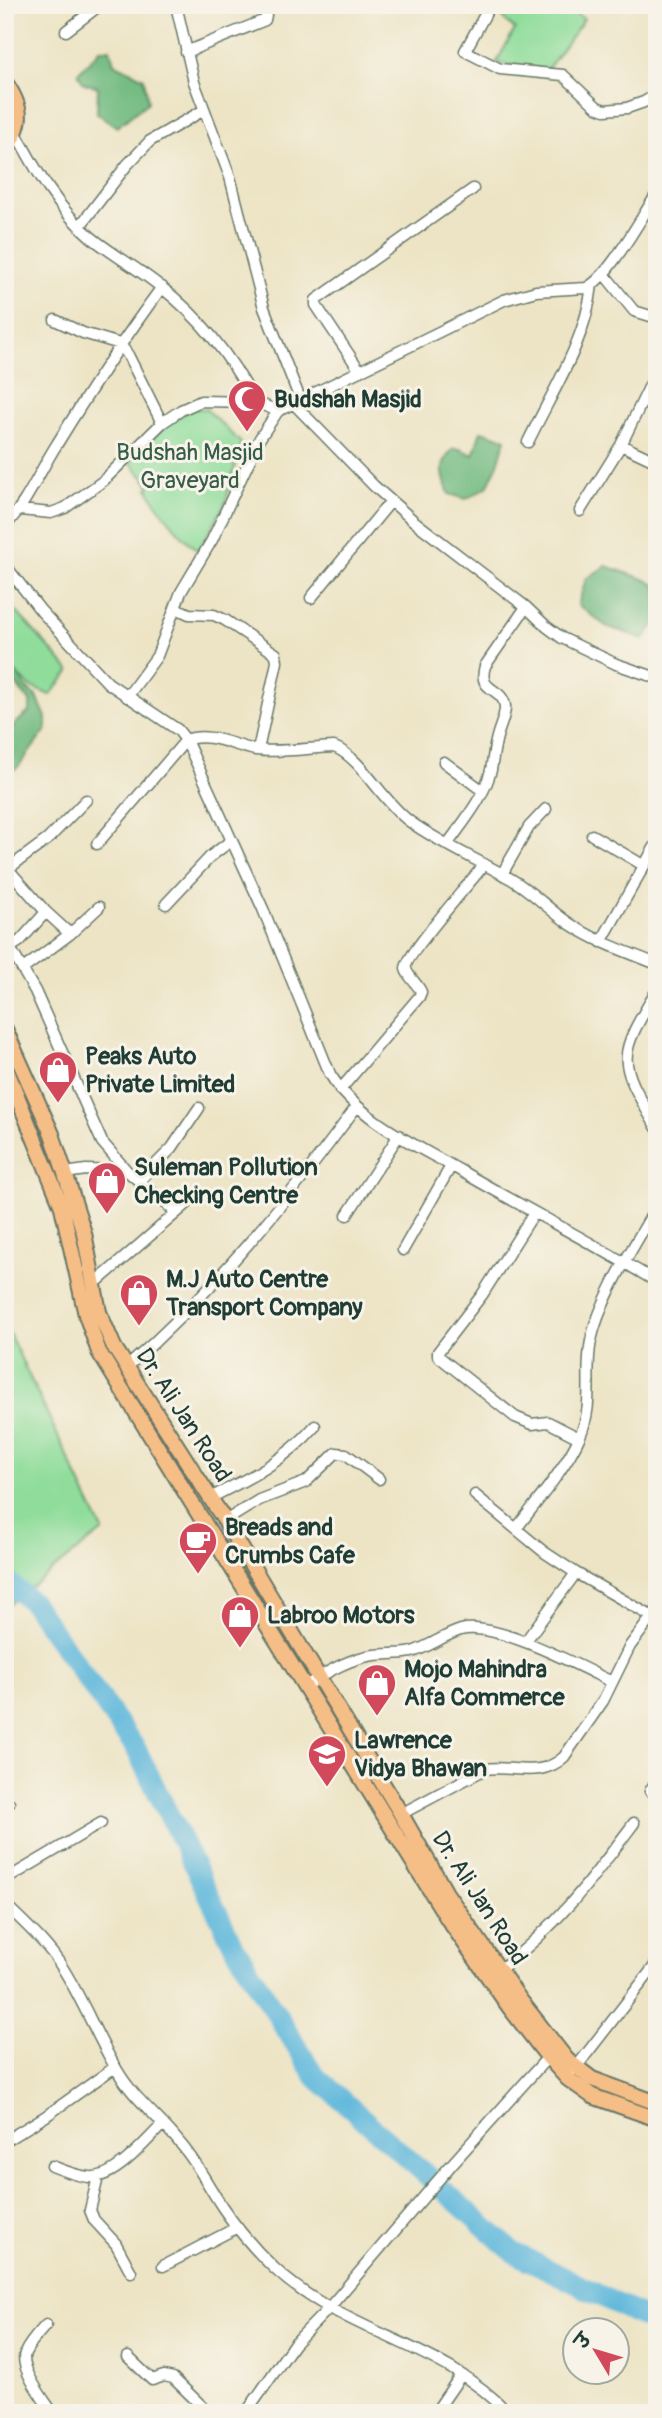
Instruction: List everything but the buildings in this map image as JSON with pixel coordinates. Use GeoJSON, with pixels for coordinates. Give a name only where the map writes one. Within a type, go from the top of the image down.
{"type":"FeatureCollection","features":[{"type":"Feature","properties":{"kind":"main road"},"geometry":{"type":"LineString","coordinates":[[5,82],[17,98],[21,116],[16,133],[5,152]]}},
{"type":"Feature","properties":{"kind":"main road"},"geometry":{"type":"LineString","coordinates":[[5,115],[5,121]]}},
{"type":"Feature","properties":{"kind":"main road","name":"Dr. Ali Jan Road"},"geometry":{"type":"LineString","coordinates":[[5,1030],[52,1134],[65,1173],[84,1233],[105,1331],[225,1521],[446,1893],[499,1970],[567,2060],[572,2073],[592,2096],[657,2119]]}},
{"type":"Feature","properties":{"kind":"main road","name":"Dr. Ali Jan Road"},"geometry":{"type":"LineString","coordinates":[[5,1066],[62,1206],[86,1315],[99,1352],[448,1919],[548,2057],[572,2073],[657,2103]]}},
{"type":"Feature","properties":{"kind":"street"},"geometry":{"type":"LineString","coordinates":[[66,31],[100,5]]}},
{"type":"Feature","properties":{"kind":"street"},"geometry":{"type":"LineString","coordinates":[[176,5],[186,52],[204,110],[230,177],[264,308],[296,400],[391,501],[455,555],[526,607],[562,638],[615,664],[657,678]]}},
{"type":"Feature","properties":{"kind":"street"},"geometry":{"type":"LineString","coordinates":[[186,52],[265,20],[266,15],[259,5]]}},
{"type":"Feature","properties":{"kind":"street"},"geometry":{"type":"LineString","coordinates":[[477,5],[487,11],[465,51],[500,69],[563,75],[597,107],[605,110],[644,102],[657,94]]}},
{"type":"Feature","properties":{"kind":"street"},"geometry":{"type":"LineString","coordinates":[[80,226],[127,165],[150,141],[204,110]]}},
{"type":"Feature","properties":{"kind":"street"},"geometry":{"type":"LineString","coordinates":[[16,133],[42,180],[80,226],[111,252],[162,287],[190,313],[222,348],[256,402]]}},
{"type":"Feature","properties":{"kind":"street"},"geometry":{"type":"LineString","coordinates":[[360,371],[316,305],[316,300],[473,189]]}},
{"type":"Feature","properties":{"kind":"street"},"geometry":{"type":"LineString","coordinates":[[127,698],[156,656],[181,592],[217,532],[260,438],[278,411],[503,300],[536,291],[586,288],[592,285],[604,274],[657,194]]}},
{"type":"Feature","properties":{"kind":"street"},"geometry":{"type":"LineString","coordinates":[[604,274],[635,311],[643,316],[657,317]]}},
{"type":"Feature","properties":{"kind":"street"},"geometry":{"type":"LineString","coordinates":[[528,442],[575,346],[590,304],[592,285]]}},
{"type":"Feature","properties":{"kind":"street"},"geometry":{"type":"LineString","coordinates":[[5,526],[20,510],[53,450],[120,344],[162,287]]}},
{"type":"Feature","properties":{"kind":"street"},"geometry":{"type":"LineString","coordinates":[[55,320],[83,333],[120,344],[162,423]]}},
{"type":"Feature","properties":{"kind":"street"},"geometry":{"type":"LineString","coordinates":[[580,512],[621,445],[657,371]]}},
{"type":"Feature","properties":{"kind":"street"},"geometry":{"type":"LineString","coordinates":[[20,510],[51,513],[65,508],[103,481],[162,423],[201,401],[256,402],[278,411]]}},
{"type":"Feature","properties":{"kind":"street"},"geometry":{"type":"LineString","coordinates":[[621,445],[657,461]]}},
{"type":"Feature","properties":{"kind":"street"},"geometry":{"type":"LineString","coordinates":[[311,598],[391,501]]}},
{"type":"Feature","properties":{"kind":"street"},"geometry":{"type":"LineString","coordinates":[[5,565],[41,611],[108,684],[177,730],[186,740],[288,967],[330,1074],[340,1090],[357,1106],[399,1135],[657,1282]]}},
{"type":"Feature","properties":{"kind":"street"},"geometry":{"type":"LineString","coordinates":[[447,845],[483,791],[491,770],[505,703],[484,682],[482,676],[485,666],[526,607]]}},
{"type":"Feature","properties":{"kind":"street"},"geometry":{"type":"LineString","coordinates":[[176,608],[189,614],[214,615],[225,620],[276,654],[277,662],[258,750]]}},
{"type":"Feature","properties":{"kind":"street"},"geometry":{"type":"LineString","coordinates":[[97,844],[186,740],[205,737],[258,750],[334,747],[343,750],[352,758],[397,812],[447,845],[502,874],[601,942],[657,964]]}},
{"type":"Feature","properties":{"kind":"street"},"geometry":{"type":"LineString","coordinates":[[444,762],[483,791]]}},
{"type":"Feature","properties":{"kind":"street"},"geometry":{"type":"LineString","coordinates":[[70,934],[7,870],[48,839],[86,800]]}},
{"type":"Feature","properties":{"kind":"street"},"geometry":{"type":"LineString","coordinates":[[502,874],[529,827],[546,809]]}},
{"type":"Feature","properties":{"kind":"street"},"geometry":{"type":"LineString","coordinates":[[592,835],[643,865]]}},
{"type":"Feature","properties":{"kind":"street"},"geometry":{"type":"LineString","coordinates":[[166,904],[211,856],[232,840]]}},
{"type":"Feature","properties":{"kind":"street"},"geometry":{"type":"LineString","coordinates":[[601,942],[657,843]]}},
{"type":"Feature","properties":{"kind":"street"},"geometry":{"type":"LineString","coordinates":[[340,1090],[419,997],[420,988],[407,972],[406,964],[430,930],[459,899],[484,865]]}},
{"type":"Feature","properties":{"kind":"street"},"geometry":{"type":"LineString","coordinates":[[23,969],[70,934],[99,906]]}},
{"type":"Feature","properties":{"kind":"street"},"geometry":{"type":"LineString","coordinates":[[46,912],[30,932],[7,949],[23,969],[97,1134],[127,1171],[176,1212]]}},
{"type":"Feature","properties":{"kind":"street"},"geometry":{"type":"LineString","coordinates":[[657,990],[629,1038],[626,1066],[632,1084],[657,1128]]}},
{"type":"Feature","properties":{"kind":"street"},"geometry":{"type":"LineString","coordinates":[[127,1367],[189,1310],[229,1267],[294,1189],[357,1106]]}},
{"type":"Feature","properties":{"kind":"street"},"geometry":{"type":"LineString","coordinates":[[139,1181],[172,1148],[200,1108]]}},
{"type":"Feature","properties":{"kind":"street"},"geometry":{"type":"LineString","coordinates":[[347,1215],[399,1135]]}},
{"type":"Feature","properties":{"kind":"street"},"geometry":{"type":"LineString","coordinates":[[403,1250],[452,1166]]}},
{"type":"Feature","properties":{"kind":"street"},"geometry":{"type":"LineString","coordinates":[[65,1173],[86,1170],[127,1171]]}},
{"type":"Feature","properties":{"kind":"street"},"geometry":{"type":"LineString","coordinates":[[93,1285],[189,1202]]}},
{"type":"Feature","properties":{"kind":"street"},"geometry":{"type":"LineString","coordinates":[[516,1529],[579,1438],[590,1401],[588,1366],[591,1340],[600,1313],[657,1206]]}},
{"type":"Feature","properties":{"kind":"street"},"geometry":{"type":"LineString","coordinates":[[534,1213],[482,1295],[438,1352],[438,1356],[515,1417],[532,1424],[548,1422],[579,1438]]}},
{"type":"Feature","properties":{"kind":"street"},"geometry":{"type":"LineString","coordinates":[[211,1498],[272,1466],[301,1443],[315,1426]]}},
{"type":"Feature","properties":{"kind":"street"},"geometry":{"type":"LineString","coordinates":[[225,1521],[259,1500],[306,1482],[336,1453],[346,1454],[379,1479]]}},
{"type":"Feature","properties":{"kind":"street"},"geometry":{"type":"LineString","coordinates":[[401,1814],[485,1769],[533,1771],[555,1765],[590,1721],[630,1646],[654,1613],[576,1573],[544,1552],[475,1495]]}},
{"type":"Feature","properties":{"kind":"street"},"geometry":{"type":"LineString","coordinates":[[525,1642],[576,1573]]}},
{"type":"Feature","properties":{"kind":"street"},"geometry":{"type":"LineString","coordinates":[[306,1686],[319,1677],[363,1657],[411,1652],[461,1630],[473,1628],[525,1642],[612,1682]]}},
{"type":"Feature","properties":{"kind":"street"},"geometry":{"type":"LineString","coordinates":[[650,1791],[657,1780]]}},
{"type":"Feature","properties":{"kind":"street"},"geometry":{"type":"LineString","coordinates":[[5,1880],[101,1822]]}},
{"type":"Feature","properties":{"kind":"street"},"geometry":{"type":"LineString","coordinates":[[499,1970],[543,1936],[634,1823]]}},
{"type":"Feature","properties":{"kind":"street"},"geometry":{"type":"LineString","coordinates":[[5,1904],[49,1948],[62,1966],[115,2067],[137,2097],[188,2153],[238,2227],[275,2269],[328,2309],[436,2360],[461,2375],[486,2392],[508,2413]]}},
{"type":"Feature","properties":{"kind":"street"},"geometry":{"type":"LineString","coordinates":[[572,2073],[657,1963]]}},
{"type":"Feature","properties":{"kind":"street"},"geometry":{"type":"LineString","coordinates":[[246,2413],[294,2344],[328,2309],[548,2057]]}},
{"type":"Feature","properties":{"kind":"street"},"geometry":{"type":"LineString","coordinates":[[5,2141],[46,2116],[115,2067]]}},
{"type":"Feature","properties":{"kind":"street"},"geometry":{"type":"LineString","coordinates":[[52,2166],[88,2177],[98,2177],[121,2164],[163,2124]]}},
{"type":"Feature","properties":{"kind":"street"},"geometry":{"type":"LineString","coordinates":[[98,2177],[90,2210],[94,2220],[116,2245],[131,2272]]}},
{"type":"Feature","properties":{"kind":"street"},"geometry":{"type":"LineString","coordinates":[[163,2266],[238,2227]]}},
{"type":"Feature","properties":{"kind":"street"},"geometry":{"type":"LineString","coordinates":[[46,2325],[24,2354],[24,2362],[40,2395],[53,2413]]}},
{"type":"Feature","properties":{"kind":"street"},"geometry":{"type":"LineString","coordinates":[[128,2357],[152,2380],[164,2376],[173,2378],[209,2413]]}},
{"type":"Feature","properties":{"kind":"street"},"geometry":{"type":"LineString","coordinates":[[435,2413],[461,2375]]}},
{"type":"Feature","properties":{"kind":"green space"},"geometry":{"type":"Polygon","coordinates":[[[512,5],[563,5],[584,19],[547,70],[496,63],[515,29],[503,19],[512,5]]]}},
{"type":"Feature","properties":{"kind":"green space"},"geometry":{"type":"Polygon","coordinates":[[[110,49],[114,63],[144,78],[148,102],[117,127],[97,113],[98,87],[83,83],[78,73],[100,50],[110,49]]]}},
{"type":"Feature","properties":{"kind":"green space","name":"Budshah Masjid Graveyard"},"geometry":{"type":"Polygon","coordinates":[[[194,408],[206,409],[241,443],[225,504],[198,551],[164,514],[148,489],[150,485],[130,462],[159,431],[194,408]]]}},
{"type":"Feature","properties":{"kind":"green space"},"geometry":{"type":"Polygon","coordinates":[[[481,431],[506,439],[487,487],[466,499],[449,494],[443,476],[445,460],[453,449],[473,455],[481,431]]]}},
{"type":"Feature","properties":{"kind":"green space"},"geometry":{"type":"Polygon","coordinates":[[[606,566],[657,586],[657,621],[644,639],[606,626],[578,605],[586,579],[606,566]]]}},
{"type":"Feature","properties":{"kind":"green space"},"geometry":{"type":"Polygon","coordinates":[[[5,599],[70,671],[50,695],[31,687],[5,664],[5,599]]]}},
{"type":"Feature","properties":{"kind":"green space"},"geometry":{"type":"Polygon","coordinates":[[[5,666],[17,673],[28,690],[37,697],[46,717],[46,730],[18,767],[5,775],[5,733],[30,711],[30,701],[5,672],[5,666]]]}},
{"type":"Feature","properties":{"kind":"green space"},"geometry":{"type":"Polygon","coordinates":[[[5,1325],[103,1531],[5,1607],[5,1325]]]}},
{"type":"Feature","properties":{"kind":"waterway"},"geometry":{"type":"LineString","coordinates":[[5,1580],[32,1602],[136,1749],[233,1944],[315,2076],[513,2252],[657,2324]]}},
{"type":"Feature","properties":{"kind":"place","name":"Budshah Masjid"},"geometry":{"type":"Point","coordinates":[247,433]}},
{"type":"Feature","properties":{"kind":"place","name":"Peaks Auto Private Limited"},"geometry":{"type":"Point","coordinates":[58,1104]}},
{"type":"Feature","properties":{"kind":"place","name":"Suleman Pollution Checking Centre"},"geometry":{"type":"Point","coordinates":[107,1215]}},
{"type":"Feature","properties":{"kind":"place","name":"M.J Auto Centre Transport Company"},"geometry":{"type":"Point","coordinates":[139,1327]}},
{"type":"Feature","properties":{"kind":"place","name":"Breads and Crumbs Cafe"},"geometry":{"type":"Point","coordinates":[198,1575]}},
{"type":"Feature","properties":{"kind":"place","name":"Labroo Motors"},"geometry":{"type":"Point","coordinates":[240,1649]}},
{"type":"Feature","properties":{"kind":"place","name":"Mojo Mahindra Alfa Commerce"},"geometry":{"type":"Point","coordinates":[377,1717]}},
{"type":"Feature","properties":{"kind":"place","name":"Lawrence Vidya Bhawan"},"geometry":{"type":"Point","coordinates":[327,1788]}}]}
